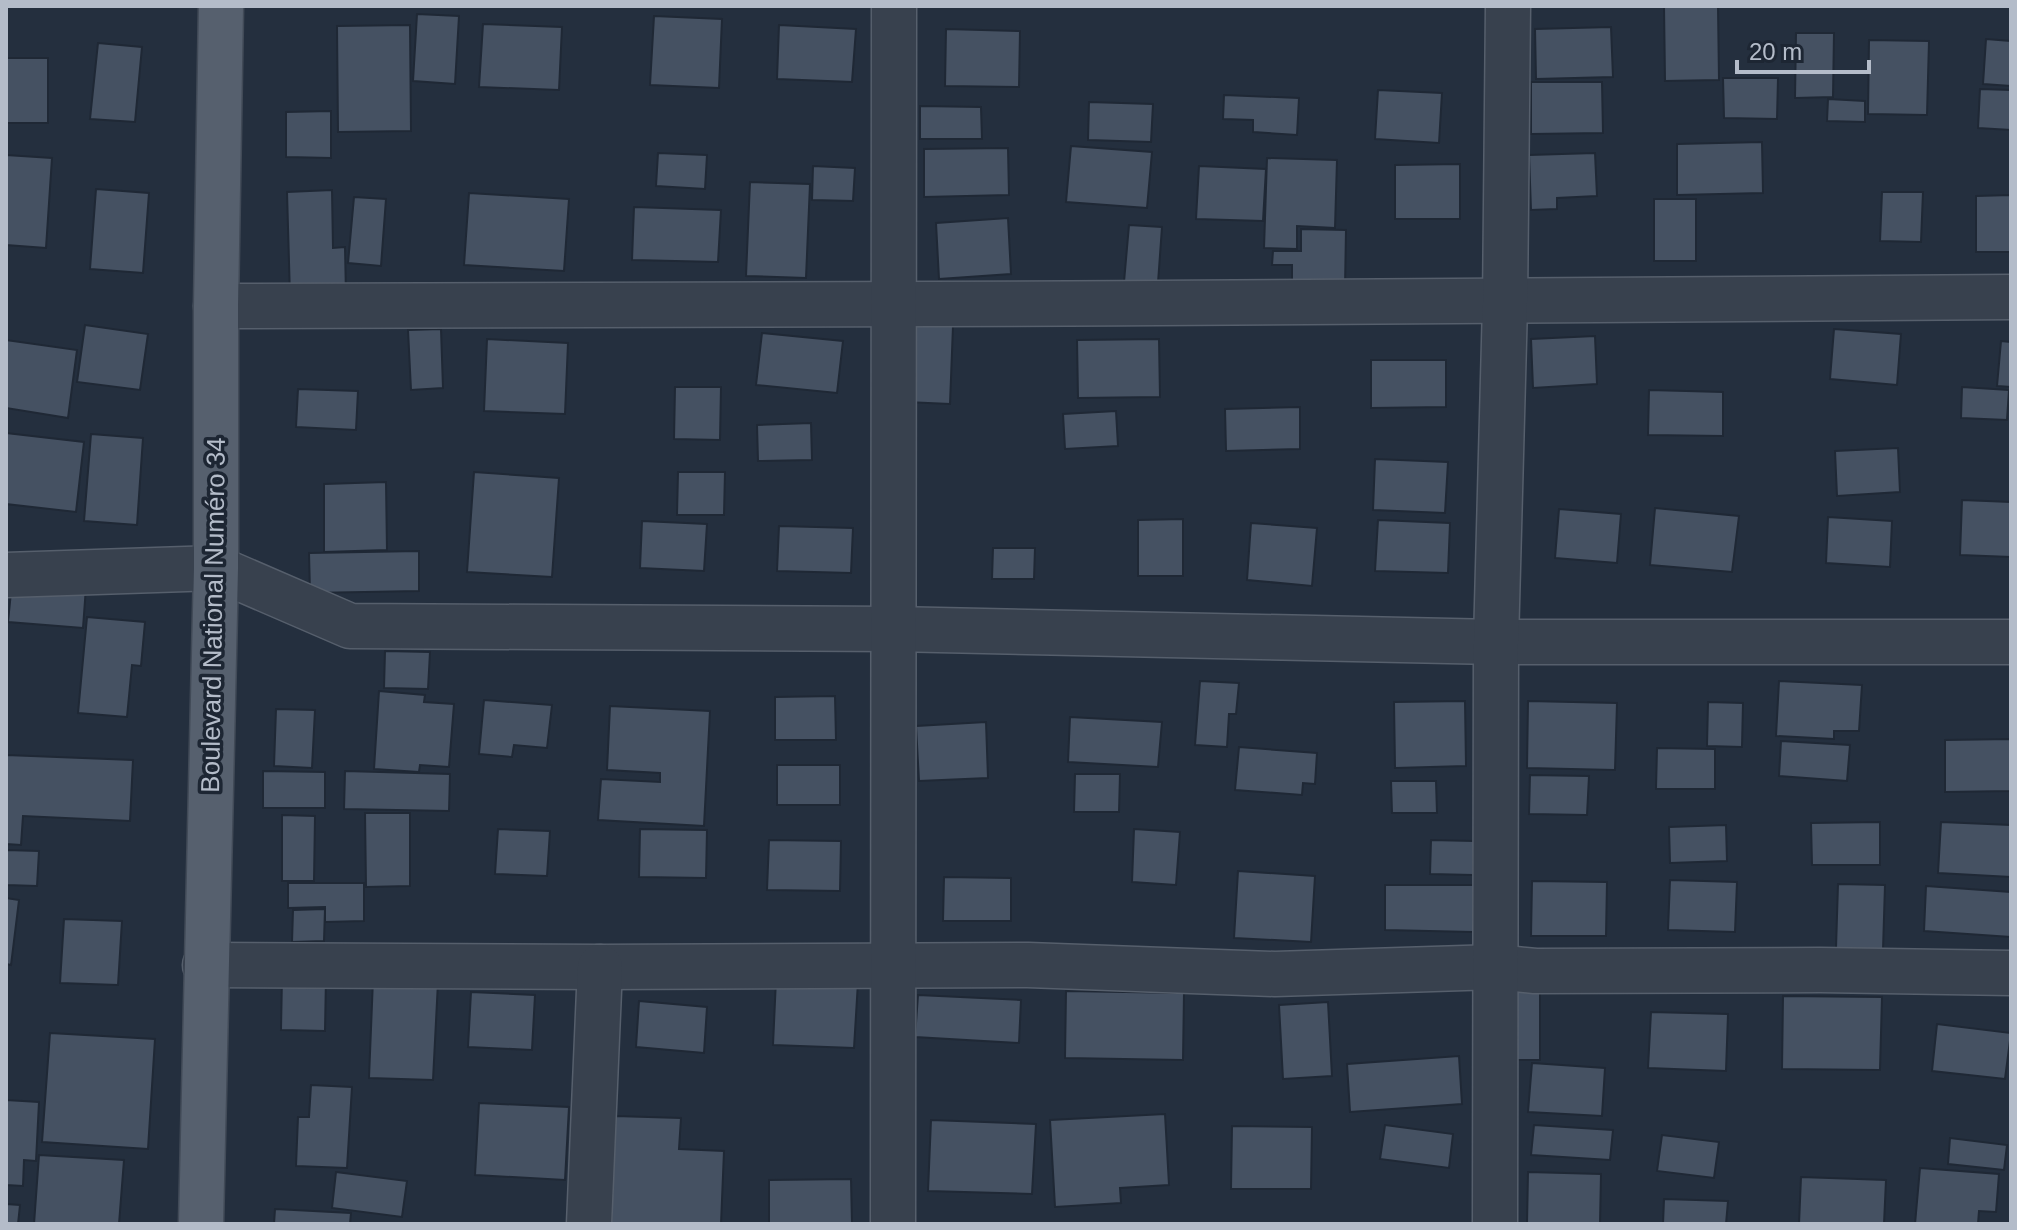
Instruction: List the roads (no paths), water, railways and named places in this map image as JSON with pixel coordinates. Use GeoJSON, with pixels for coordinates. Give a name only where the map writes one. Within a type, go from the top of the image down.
{"type":"FeatureCollection","features":[{"type":"Feature","properties":{"kind":"main road","name":"Boulevard National Numéro 34"},"geometry":{"type":"LineString","coordinates":[[201,1224],[216,568],[221,6]]}},
{"type":"Feature","properties":{"kind":"street"},"geometry":{"type":"LineString","coordinates":[[893,1224],[894,6]]}},
{"type":"Feature","properties":{"kind":"street"},"geometry":{"type":"LineString","coordinates":[[1495,1224],[1496,642],[1505,304],[1508,6]]}},
{"type":"Feature","properties":{"kind":"street"},"geometry":{"type":"LineString","coordinates":[[216,306],[892,302],[1505,304],[2011,297]]}},
{"type":"Feature","properties":{"kind":"street"},"geometry":{"type":"LineString","coordinates":[[6,575],[216,568],[350,626],[893,629],[1496,642],[2011,642]]}},
{"type":"Feature","properties":{"kind":"street"},"geometry":{"type":"LineString","coordinates":[[205,965],[1028,965],[1275,974],[1496,967],[1535,971],[2011,973]]}},
{"type":"Feature","properties":{"kind":"street"},"geometry":{"type":"LineString","coordinates":[[589,1224],[600,967]]}}]}
